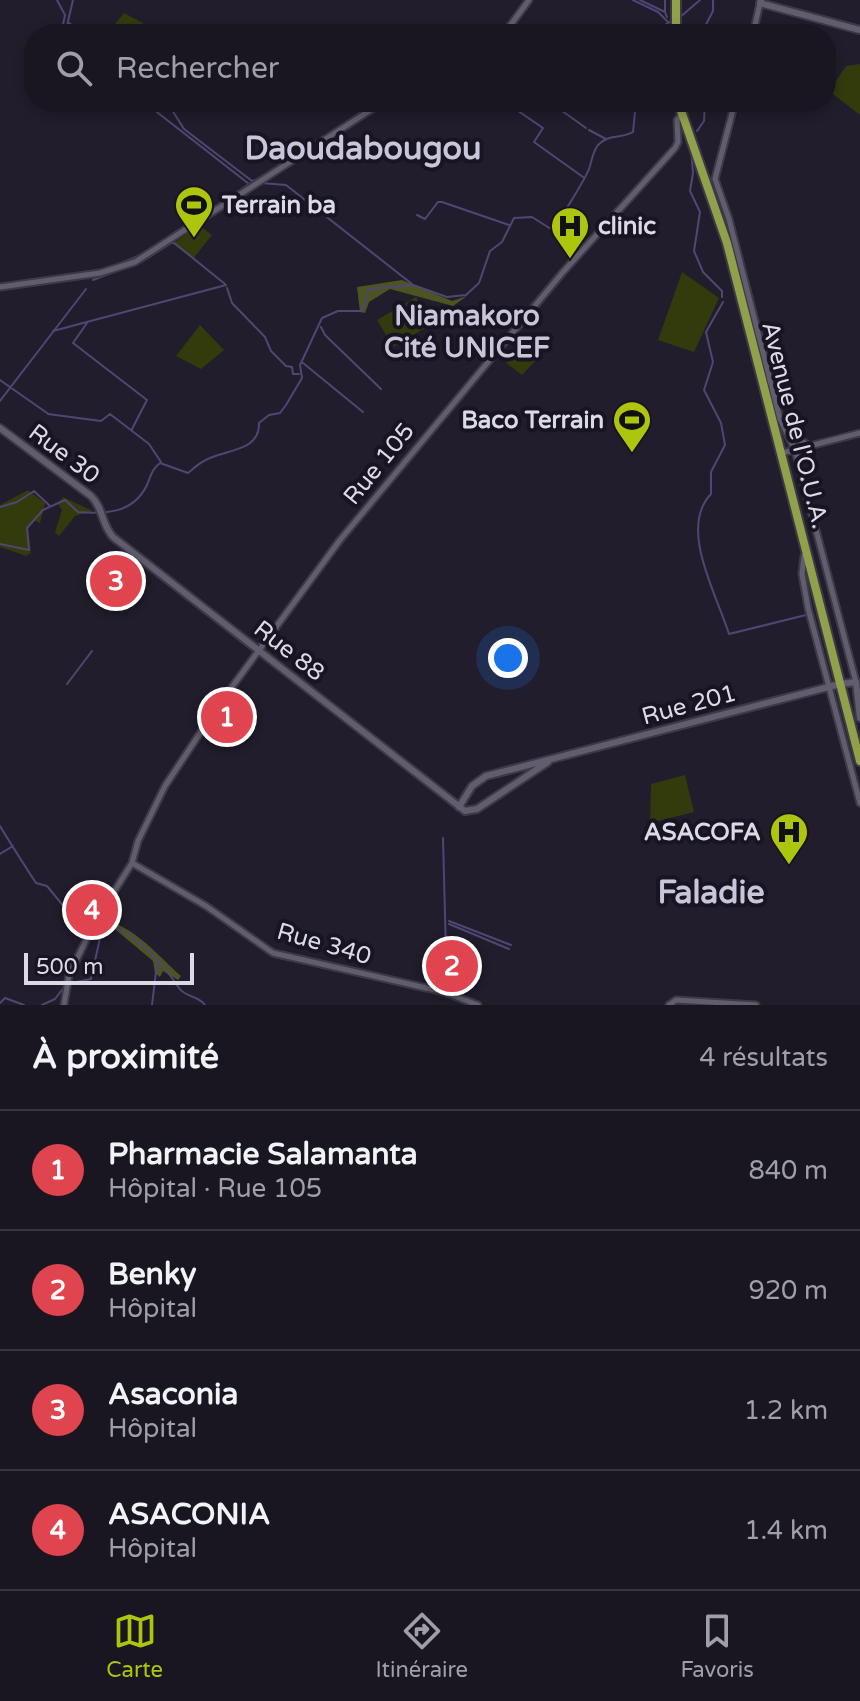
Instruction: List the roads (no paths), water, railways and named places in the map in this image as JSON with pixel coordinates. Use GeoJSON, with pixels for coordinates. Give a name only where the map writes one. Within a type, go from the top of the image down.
{"type":"FeatureCollection","features":[{"type":"Feature","properties":{"kind":"highway"},"geometry":{"type":"LineString","coordinates":[[674,0],[674,24]]}},
{"type":"Feature","properties":{"kind":"highway","name":"Avenue de l'O.U.A."},"geometry":{"type":"LineString","coordinates":[[684,112],[721,209],[860,761]]}},
{"type":"Feature","properties":{"kind":"highway","name":"Avenue de l'O.U.A."},"geometry":{"type":"LineString","coordinates":[[682,114],[718,210],[860,745]]}},
{"type":"Feature","properties":{"kind":"main road"},"geometry":{"type":"LineString","coordinates":[[760,2],[860,30]]}},
{"type":"Feature","properties":{"kind":"main road","name":"Rue 30"},"geometry":{"type":"LineString","coordinates":[[0,428],[91,496],[102,510],[103,520]]}},
{"type":"Feature","properties":{"kind":"main road","name":"Rue 88"},"geometry":{"type":"LineString","coordinates":[[103,520],[113,537],[459,807]]}},
{"type":"Feature","properties":{"kind":"main road","name":"Rue 201"},"geometry":{"type":"LineString","coordinates":[[459,807],[478,779],[856,682]]}},
{"type":"Feature","properties":{"kind":"main road","name":"Avenue de l'O.U.A."},"geometry":{"type":"LineString","coordinates":[[856,682],[860,718]]}},
{"type":"Feature","properties":{"kind":"main road"},"geometry":{"type":"LineString","coordinates":[[459,807],[465,811],[477,809],[548,762]]}},
{"type":"Feature","properties":{"kind":"street"},"geometry":{"type":"LineString","coordinates":[[511,24],[529,0]]}},
{"type":"Feature","properties":{"kind":"street"},"geometry":{"type":"LineString","coordinates":[[755,24],[760,2]]}},
{"type":"Feature","properties":{"kind":"street"},"geometry":{"type":"LineString","coordinates":[[0,287],[100,273],[135,262],[368,112]]}},
{"type":"Feature","properties":{"kind":"street","name":"Avenue de l'O.U.A."},"geometry":{"type":"LineString","coordinates":[[732,112],[714,176],[780,419],[795,450],[856,682]]}},
{"type":"Feature","properties":{"kind":"street","name":"Rue 105"},"geometry":{"type":"LineString","coordinates":[[64,1005],[69,975],[91,929],[132,863],[138,841],[165,786],[258,650],[340,540],[441,416],[563,272],[675,148],[678,142],[677,120],[682,114]]}},
{"type":"Feature","properties":{"kind":"street","name":"Avenue de l'O.U.A."},"geometry":{"type":"LineString","coordinates":[[770,412],[804,557],[802,574],[808,609],[860,803]]}},
{"type":"Feature","properties":{"kind":"street"},"geometry":{"type":"LineString","coordinates":[[787,432],[810,446]]}},
{"type":"Feature","properties":{"kind":"street"},"geometry":{"type":"LineString","coordinates":[[783,453],[860,433]]}},
{"type":"Feature","properties":{"kind":"street"},"geometry":{"type":"LineString","coordinates":[[830,626],[841,624]]}},
{"type":"Feature","properties":{"kind":"street","name":"Rue 340"},"geometry":{"type":"LineString","coordinates":[[132,863],[206,906],[270,952],[444,992],[478,1005]]}},
{"type":"Feature","properties":{"kind":"street"},"geometry":{"type":"LineString","coordinates":[[669,1005],[676,1000],[756,1005]]}},
{"type":"Feature","properties":{"kind":"waterway"},"geometry":{"type":"LineString","coordinates":[[57,0],[65,15],[63,24]]}},
{"type":"Feature","properties":{"kind":"waterway"},"geometry":{"type":"LineString","coordinates":[[67,24],[73,0]]}},
{"type":"Feature","properties":{"kind":"waterway"},"geometry":{"type":"LineString","coordinates":[[507,24],[525,0]]}},
{"type":"Feature","properties":{"kind":"waterway"},"geometry":{"type":"LineString","coordinates":[[633,0],[658,12],[668,22]]}},
{"type":"Feature","properties":{"kind":"waterway"},"geometry":{"type":"LineString","coordinates":[[640,0],[665,12],[667,17]]}},
{"type":"Feature","properties":{"kind":"waterway"},"geometry":{"type":"LineString","coordinates":[[665,0],[665,11]]}},
{"type":"Feature","properties":{"kind":"waterway"},"geometry":{"type":"LineString","coordinates":[[679,18],[700,0]]}},
{"type":"Feature","properties":{"kind":"waterway"},"geometry":{"type":"LineString","coordinates":[[706,24],[713,11],[713,0]]}},
{"type":"Feature","properties":{"kind":"waterway"},"geometry":{"type":"LineString","coordinates":[[666,24],[673,20]]}},
{"type":"Feature","properties":{"kind":"waterway"},"geometry":{"type":"LineString","coordinates":[[157,112],[249,184],[225,201]]}},
{"type":"Feature","properties":{"kind":"waterway"},"geometry":{"type":"LineString","coordinates":[[173,112],[184,129],[252,181],[256,180]]}},
{"type":"Feature","properties":{"kind":"waterway"},"geometry":{"type":"LineString","coordinates":[[520,112],[543,128],[534,142],[583,177]]}},
{"type":"Feature","properties":{"kind":"waterway"},"geometry":{"type":"LineString","coordinates":[[564,112],[586,128]]}},
{"type":"Feature","properties":{"kind":"waterway"},"geometry":{"type":"LineString","coordinates":[[0,544],[29,550],[27,528],[43,510],[65,500],[78,512],[117,510],[141,495],[160,463],[188,473],[212,457],[247,445],[258,433],[259,423],[269,415],[280,413],[302,378],[300,365],[322,318],[338,311],[362,311],[369,289],[413,285],[447,297],[466,295],[479,283],[490,251],[502,242],[514,218],[532,217],[551,229],[554,226],[589,169],[598,145],[606,139],[633,132],[635,112]]}},
{"type":"Feature","properties":{"kind":"waterway"},"geometry":{"type":"LineString","coordinates":[[697,131],[704,121],[704,112]]}},
{"type":"Feature","properties":{"kind":"waterway"},"geometry":{"type":"LineString","coordinates":[[338,128],[359,114]]}},
{"type":"Feature","properties":{"kind":"waterway"},"geometry":{"type":"LineString","coordinates":[[589,130],[606,139]]}},
{"type":"Feature","properties":{"kind":"waterway"},"geometry":{"type":"LineString","coordinates":[[691,149],[693,173],[690,191],[700,212],[694,251],[703,272],[722,291],[722,297]]}},
{"type":"Feature","properties":{"kind":"waterway"},"geometry":{"type":"LineString","coordinates":[[257,179],[289,160]]}},
{"type":"Feature","properties":{"kind":"waterway"},"geometry":{"type":"LineString","coordinates":[[261,183],[286,185],[412,284]]}},
{"type":"Feature","properties":{"kind":"waterway"},"geometry":{"type":"LineString","coordinates":[[417,215],[425,219],[438,202],[442,202],[509,225]]}},
{"type":"Feature","properties":{"kind":"waterway"},"geometry":{"type":"LineString","coordinates":[[93,280],[143,261],[173,242],[225,284]]}},
{"type":"Feature","properties":{"kind":"waterway"},"geometry":{"type":"LineString","coordinates":[[119,264],[143,254]]}},
{"type":"Feature","properties":{"kind":"waterway"},"geometry":{"type":"LineString","coordinates":[[53,331],[226,285]]}},
{"type":"Feature","properties":{"kind":"waterway"},"geometry":{"type":"LineString","coordinates":[[227,288],[232,303],[265,337],[271,351],[286,366],[292,367],[293,374],[299,374]]}},
{"type":"Feature","properties":{"kind":"waterway"},"geometry":{"type":"LineString","coordinates":[[0,401],[86,289]]}},
{"type":"Feature","properties":{"kind":"waterway"},"geometry":{"type":"LineString","coordinates":[[723,302],[706,332],[713,362],[704,390],[721,423],[725,445],[711,472],[711,494],[702,508],[698,525],[703,562],[729,634],[806,615]]}},
{"type":"Feature","properties":{"kind":"waterway"},"geometry":{"type":"LineString","coordinates":[[87,323],[73,343],[147,400],[132,429]]}},
{"type":"Feature","properties":{"kind":"waterway"},"geometry":{"type":"LineString","coordinates":[[321,327],[325,335],[381,389]]}},
{"type":"Feature","properties":{"kind":"waterway"},"geometry":{"type":"LineString","coordinates":[[303,363],[363,412]]}},
{"type":"Feature","properties":{"kind":"waterway"},"geometry":{"type":"LineString","coordinates":[[0,380],[47,413]]}},
{"type":"Feature","properties":{"kind":"waterway"},"geometry":{"type":"LineString","coordinates":[[48,414],[101,421],[110,414],[149,444],[161,462]]}},
{"type":"Feature","properties":{"kind":"waterway"},"geometry":{"type":"LineString","coordinates":[[0,507],[17,502],[34,491],[50,506]]}},
{"type":"Feature","properties":{"kind":"waterway"},"geometry":{"type":"LineString","coordinates":[[813,614],[839,716]]}},
{"type":"Feature","properties":{"kind":"waterway"},"geometry":{"type":"LineString","coordinates":[[67,684],[92,651]]}},
{"type":"Feature","properties":{"kind":"waterway"},"geometry":{"type":"LineString","coordinates":[[0,826],[36,883],[47,886],[74,919],[90,924]]}},
{"type":"Feature","properties":{"kind":"waterway"},"geometry":{"type":"LineString","coordinates":[[443,838],[447,991]]}},
{"type":"Feature","properties":{"kind":"waterway"},"geometry":{"type":"LineString","coordinates":[[0,854],[13,846]]}},
{"type":"Feature","properties":{"kind":"waterway"},"geometry":{"type":"LineString","coordinates":[[449,921],[511,945]]}},
{"type":"Feature","properties":{"kind":"waterway"},"geometry":{"type":"LineString","coordinates":[[449,924],[509,949]]}},
{"type":"Feature","properties":{"kind":"waterway"},"geometry":{"type":"LineString","coordinates":[[96,926],[108,926],[132,937],[144,946],[182,991],[205,1005]]}},
{"type":"Feature","properties":{"kind":"waterway"},"geometry":{"type":"LineString","coordinates":[[71,983],[91,979],[100,938],[97,927]]}},
{"type":"Feature","properties":{"kind":"waterway"},"geometry":{"type":"LineString","coordinates":[[250,940],[275,957],[387,981]]}},
{"type":"Feature","properties":{"kind":"waterway"},"geometry":{"type":"LineString","coordinates":[[152,1005],[157,963]]}},
{"type":"Feature","properties":{"kind":"waterway"},"geometry":{"type":"LineString","coordinates":[[42,1005],[55,999],[65,986]]}},
{"type":"Feature","properties":{"kind":"waterway"},"geometry":{"type":"LineString","coordinates":[[0,1003],[5,998],[24,1005]]}},
{"type":"Feature","properties":{"kind":"place","name":"Terrain ba"},"geometry":{"type":"Point","coordinates":[194,239]}},
{"type":"Feature","properties":{"kind":"place","name":"clinic"},"geometry":{"type":"Point","coordinates":[570,260]}},
{"type":"Feature","properties":{"kind":"place","name":"Baco Terrain"},"geometry":{"type":"Point","coordinates":[632,454]}},
{"type":"Feature","properties":{"kind":"place","name":"Asaconia"},"geometry":{"type":"Point","coordinates":[116,581]}},
{"type":"Feature","properties":{"kind":"place","name":"Pharmacie Salamanta"},"geometry":{"type":"Point","coordinates":[227,717]}},
{"type":"Feature","properties":{"kind":"place","name":"ASACOFA"},"geometry":{"type":"Point","coordinates":[789,866]}},
{"type":"Feature","properties":{"kind":"place","name":"ASACONIA"},"geometry":{"type":"Point","coordinates":[92,910]}},
{"type":"Feature","properties":{"kind":"place","name":"Benky"},"geometry":{"type":"Point","coordinates":[452,966]}},
{"type":"Feature","properties":{"kind":"district","name":"Daoudabougou"},"geometry":{"type":"Point","coordinates":[363,149]}},
{"type":"Feature","properties":{"kind":"district","name":"Niamakoro Cité UNICEF"},"geometry":{"type":"Point","coordinates":[467,332]}},
{"type":"Feature","properties":{"kind":"district","name":"Faladie"},"geometry":{"type":"Point","coordinates":[711,893]}}]}
